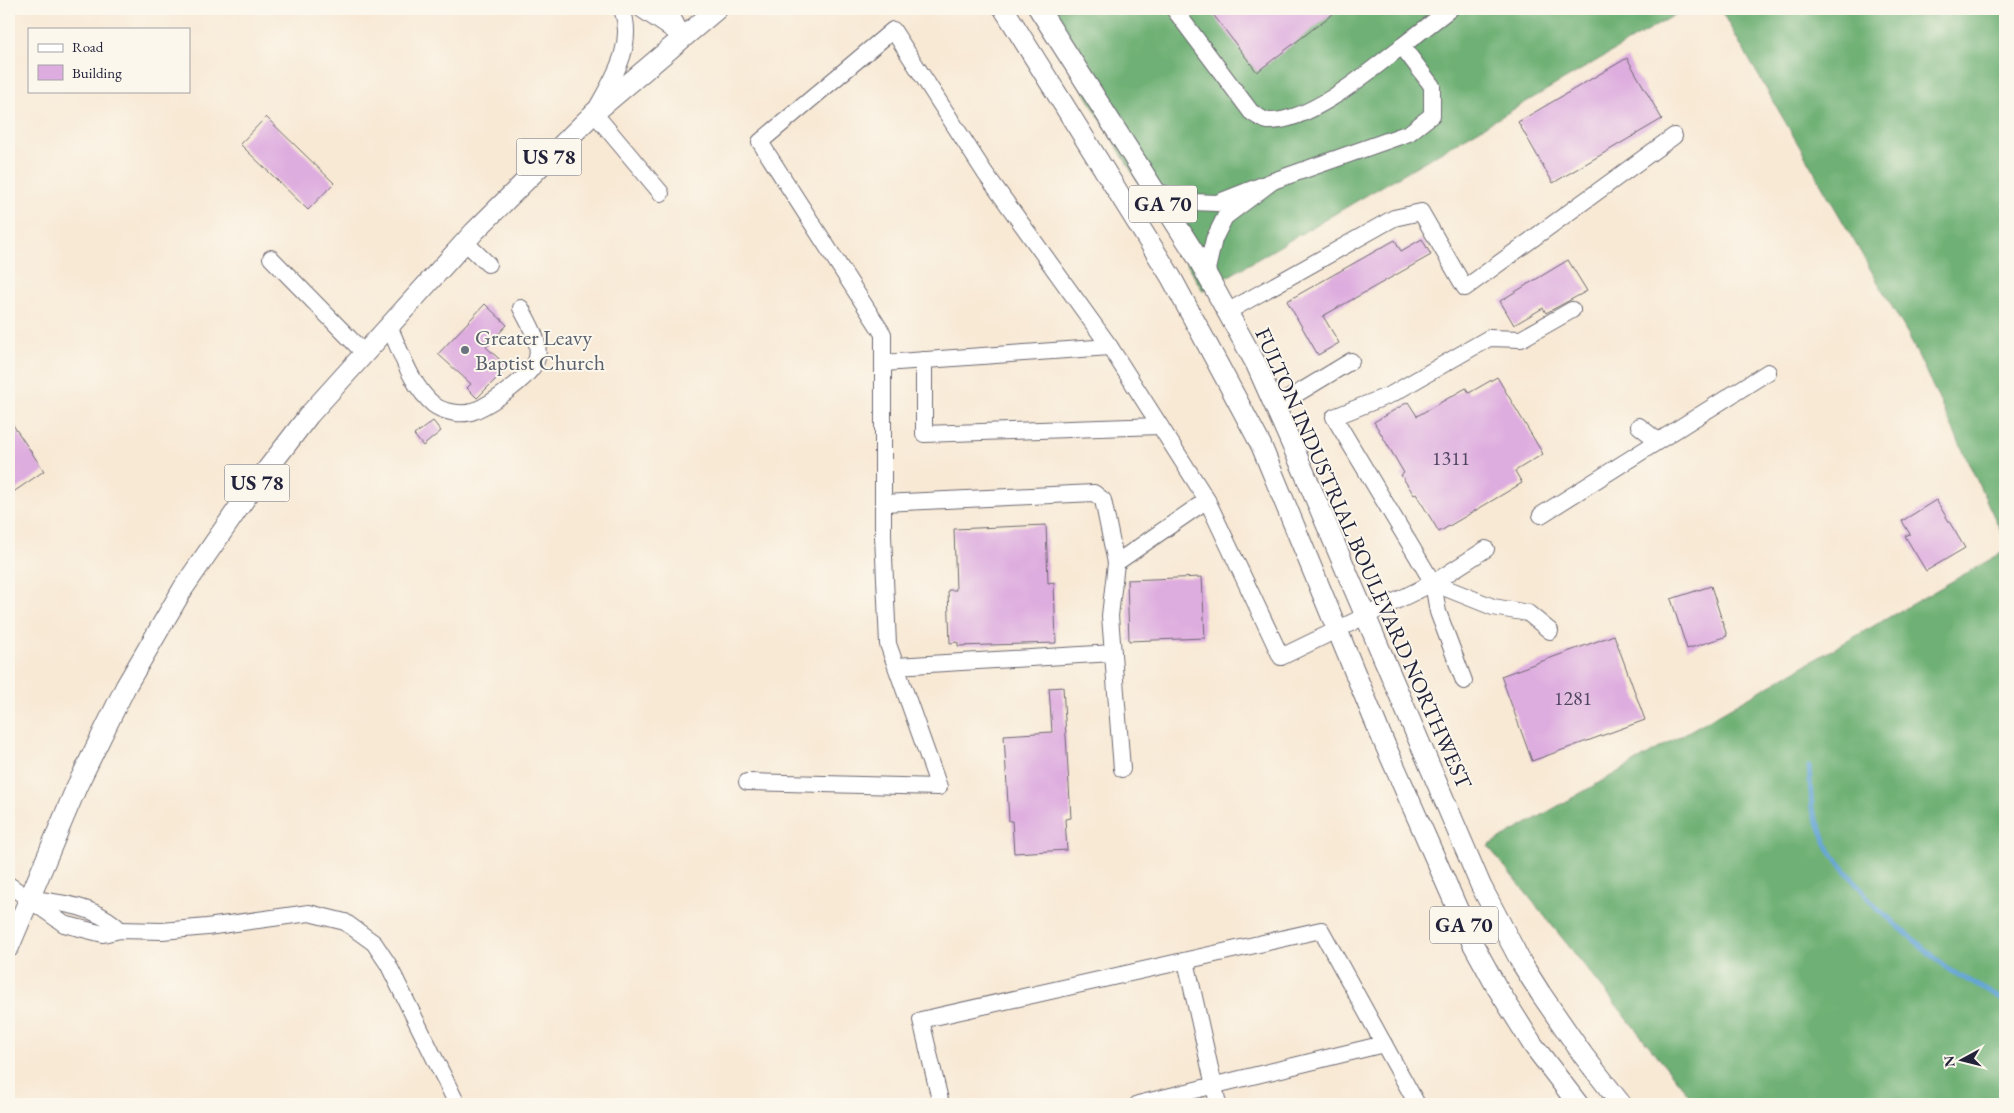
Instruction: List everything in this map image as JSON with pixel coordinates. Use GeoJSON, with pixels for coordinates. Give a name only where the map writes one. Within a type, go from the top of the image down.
{"type":"FeatureCollection","features":[{"type":"Feature","properties":{"kind":"main road","name":"US 78"},"geometry":{"type":"LineString","coordinates":[[9,946],[28,898],[100,736],[130,678],[184,587],[246,496],[303,422],[465,242],[594,113],[717,9]]}},
{"type":"Feature","properties":{"kind":"main road","name":"GA 70"},"geometry":{"type":"LineString","coordinates":[[1004,9],[1171,277],[1261,445],[1337,630],[1473,944],[1496,986],[1533,1045],[1578,1104]]}},
{"type":"Feature","properties":{"kind":"main road","name":"FULTON INDUSTRIAL BOULEVARD NORTHWEST"},"geometry":{"type":"LineString","coordinates":[[1038,9],[1206,274],[1256,364],[1366,616],[1480,886],[1522,964],[1561,1024],[1622,1104]]}},
{"type":"Feature","properties":{"kind":"street"},"geometry":{"type":"LineString","coordinates":[[622,9],[626,28],[626,44],[623,57],[594,113],[661,194]]}},
{"type":"Feature","properties":{"kind":"street"},"geometry":{"type":"LineString","coordinates":[[641,9],[683,37]]}},
{"type":"Feature","properties":{"kind":"street"},"geometry":{"type":"LineString","coordinates":[[668,9],[683,37]]}},
{"type":"Feature","properties":{"kind":"street"},"geometry":{"type":"LineString","coordinates":[[1174,9],[1251,112],[1266,121],[1289,118],[1336,96],[1450,9]]}},
{"type":"Feature","properties":{"kind":"street"},"geometry":{"type":"LineString","coordinates":[[747,782],[939,787],[888,644],[882,503],[883,334],[760,142],[893,30],[985,173],[1110,347],[1207,500],[1281,657],[1433,583],[1486,550]]}},
{"type":"Feature","properties":{"kind":"street"},"geometry":{"type":"LineString","coordinates":[[1155,191],[1192,202],[1217,203],[1314,165],[1409,133],[1432,114],[1432,86],[1402,46]]}},
{"type":"Feature","properties":{"kind":"street"},"geometry":{"type":"LineString","coordinates":[[1227,312],[1394,218],[1421,212],[1465,288],[1674,136]]}},
{"type":"Feature","properties":{"kind":"street"},"geometry":{"type":"LineString","coordinates":[[1206,274],[1214,239],[1225,217],[1272,181]]}},
{"type":"Feature","properties":{"kind":"street"},"geometry":{"type":"LineString","coordinates":[[465,242],[488,264]]}},
{"type":"Feature","properties":{"kind":"street"},"geometry":{"type":"LineString","coordinates":[[271,258],[364,353]]}},
{"type":"Feature","properties":{"kind":"street"},"geometry":{"type":"LineString","coordinates":[[389,326],[408,380],[430,407],[443,411],[473,412],[510,389],[531,370],[537,358],[537,345],[530,325],[521,308]]}},
{"type":"Feature","properties":{"kind":"street"},"geometry":{"type":"LineString","coordinates":[[1464,681],[1438,612],[1433,583],[1334,417],[1392,394],[1489,338],[1521,339],[1572,310]]}},
{"type":"Feature","properties":{"kind":"street"},"geometry":{"type":"LineString","coordinates":[[884,363],[1110,347]]}},
{"type":"Feature","properties":{"kind":"street"},"geometry":{"type":"LineString","coordinates":[[924,360],[924,434],[1160,426]]}},
{"type":"Feature","properties":{"kind":"street"},"geometry":{"type":"LineString","coordinates":[[1275,407],[1351,361]]}},
{"type":"Feature","properties":{"kind":"street"},"geometry":{"type":"LineString","coordinates":[[1541,515],[1574,485],[1658,441],[1768,372]]}},
{"type":"Feature","properties":{"kind":"street"},"geometry":{"type":"LineString","coordinates":[[1639,426],[1658,441]]}},
{"type":"Feature","properties":{"kind":"street"},"geometry":{"type":"LineString","coordinates":[[882,503],[1094,493],[1103,500],[1116,564],[1110,616],[1122,769]]}},
{"type":"Feature","properties":{"kind":"street"},"geometry":{"type":"LineString","coordinates":[[1116,564],[1207,500]]}},
{"type":"Feature","properties":{"kind":"street"},"geometry":{"type":"LineString","coordinates":[[1433,583],[1493,607],[1528,613],[1550,631]]}},
{"type":"Feature","properties":{"kind":"street"},"geometry":{"type":"LineString","coordinates":[[896,666],[1113,653]]}},
{"type":"Feature","properties":{"kind":"street"},"geometry":{"type":"LineString","coordinates":[[9,885],[64,924],[102,934],[120,930],[162,931],[309,914],[345,922],[374,943],[388,964],[457,1104]]}},
{"type":"Feature","properties":{"kind":"street"},"geometry":{"type":"LineString","coordinates":[[941,1104],[921,1020],[1321,930],[1417,1104]]}},
{"type":"Feature","properties":{"kind":"street"},"geometry":{"type":"LineString","coordinates":[[1186,961],[1218,1104]]}},
{"type":"Feature","properties":{"kind":"street"},"geometry":{"type":"LineString","coordinates":[[1138,1104],[1384,1044]]}},
{"type":"Feature","properties":{"kind":"green space"},"geometry":{"type":"Polygon","coordinates":[[[1035,9],[1685,9],[1203,291],[1035,9]]]}},
{"type":"Feature","properties":{"kind":"green space"},"geometry":{"type":"Polygon","coordinates":[[[1720,9],[2005,9],[2005,540],[1909,336],[1720,9]]]}},
{"type":"Feature","properties":{"kind":"green space"},"geometry":{"type":"Polygon","coordinates":[[[2005,551],[2005,1104],[1696,1104],[1488,846],[2005,551]]]}},
{"type":"Feature","properties":{"kind":"building"},"geometry":{"type":"Polygon","coordinates":[[[1209,9],[1339,9],[1257,72],[1209,9]]]}},
{"type":"Feature","properties":{"kind":"building"},"geometry":{"type":"Polygon","coordinates":[[[1627,58],[1662,119],[1553,183],[1518,122],[1627,58]]]}},
{"type":"Feature","properties":{"kind":"building"},"geometry":{"type":"Polygon","coordinates":[[[266,117],[334,183],[308,210],[240,144],[266,117]]]}},
{"type":"Feature","properties":{"kind":"building"},"geometry":{"type":"Polygon","coordinates":[[[1422,239],[1431,255],[1323,316],[1339,343],[1318,355],[1287,301],[1395,240],[1401,251],[1422,239]]]}},
{"type":"Feature","properties":{"kind":"building"},"geometry":{"type":"Polygon","coordinates":[[[1568,260],[1587,291],[1546,313],[1543,308],[1514,325],[1500,301],[1568,260]]]}},
{"type":"Feature","properties":{"kind":"building","name":"Greater Leavy Baptist Church"},"geometry":{"type":"Polygon","coordinates":[[[485,304],[507,325],[486,347],[508,367],[477,398],[467,388],[471,384],[438,354],[485,304]]]}},
{"type":"Feature","properties":{"kind":"building"},"geometry":{"type":"Polygon","coordinates":[[[1497,377],[1543,454],[1515,471],[1522,483],[1439,532],[1416,494],[1414,495],[1401,475],[1404,473],[1374,422],[1408,402],[1417,416],[1466,388],[1469,393],[1497,377]]]}},
{"type":"Feature","properties":{"kind":"building"},"geometry":{"type":"Polygon","coordinates":[[[9,419],[44,471],[9,495],[9,419]]]}},
{"type":"Feature","properties":{"kind":"building"},"geometry":{"type":"Polygon","coordinates":[[[433,421],[441,431],[423,446],[414,435],[433,421]]]}},
{"type":"Feature","properties":{"kind":"building"},"geometry":{"type":"Polygon","coordinates":[[[1936,500],[1965,548],[1926,571],[1905,536],[1910,534],[1902,521],[1936,500]]]}},
{"type":"Feature","properties":{"kind":"building"},"geometry":{"type":"Polygon","coordinates":[[[1046,525],[1048,583],[1054,582],[1056,643],[958,646],[958,642],[950,643],[948,590],[956,590],[954,529],[1046,525]]]}},
{"type":"Feature","properties":{"kind":"building"},"geometry":{"type":"Polygon","coordinates":[[[1202,577],[1205,638],[1129,641],[1127,580],[1202,577]]]}},
{"type":"Feature","properties":{"kind":"building"},"geometry":{"type":"Polygon","coordinates":[[[1711,586],[1727,636],[1687,649],[1671,599],[1711,586]]]}},
{"type":"Feature","properties":{"kind":"building"},"geometry":{"type":"Polygon","coordinates":[[[1614,635],[1645,720],[1532,761],[1501,676],[1614,635]]]}},
{"type":"Feature","properties":{"kind":"building"},"geometry":{"type":"Polygon","coordinates":[[[1063,687],[1071,818],[1065,819],[1067,850],[1014,853],[1012,821],[1009,821],[1004,735],[1052,732],[1049,688],[1063,687]]]}},
{"type":"Feature","properties":{"kind":"waterway"},"geometry":{"type":"LineString","coordinates":[[1809,766],[1812,808],[1830,852],[1877,908],[1948,969],[2005,1001]]}},
{"type":"Feature","properties":{"kind":"place","name":"Greater Leavy Baptist Church"},"geometry":{"type":"Point","coordinates":[465,350]}}]}
